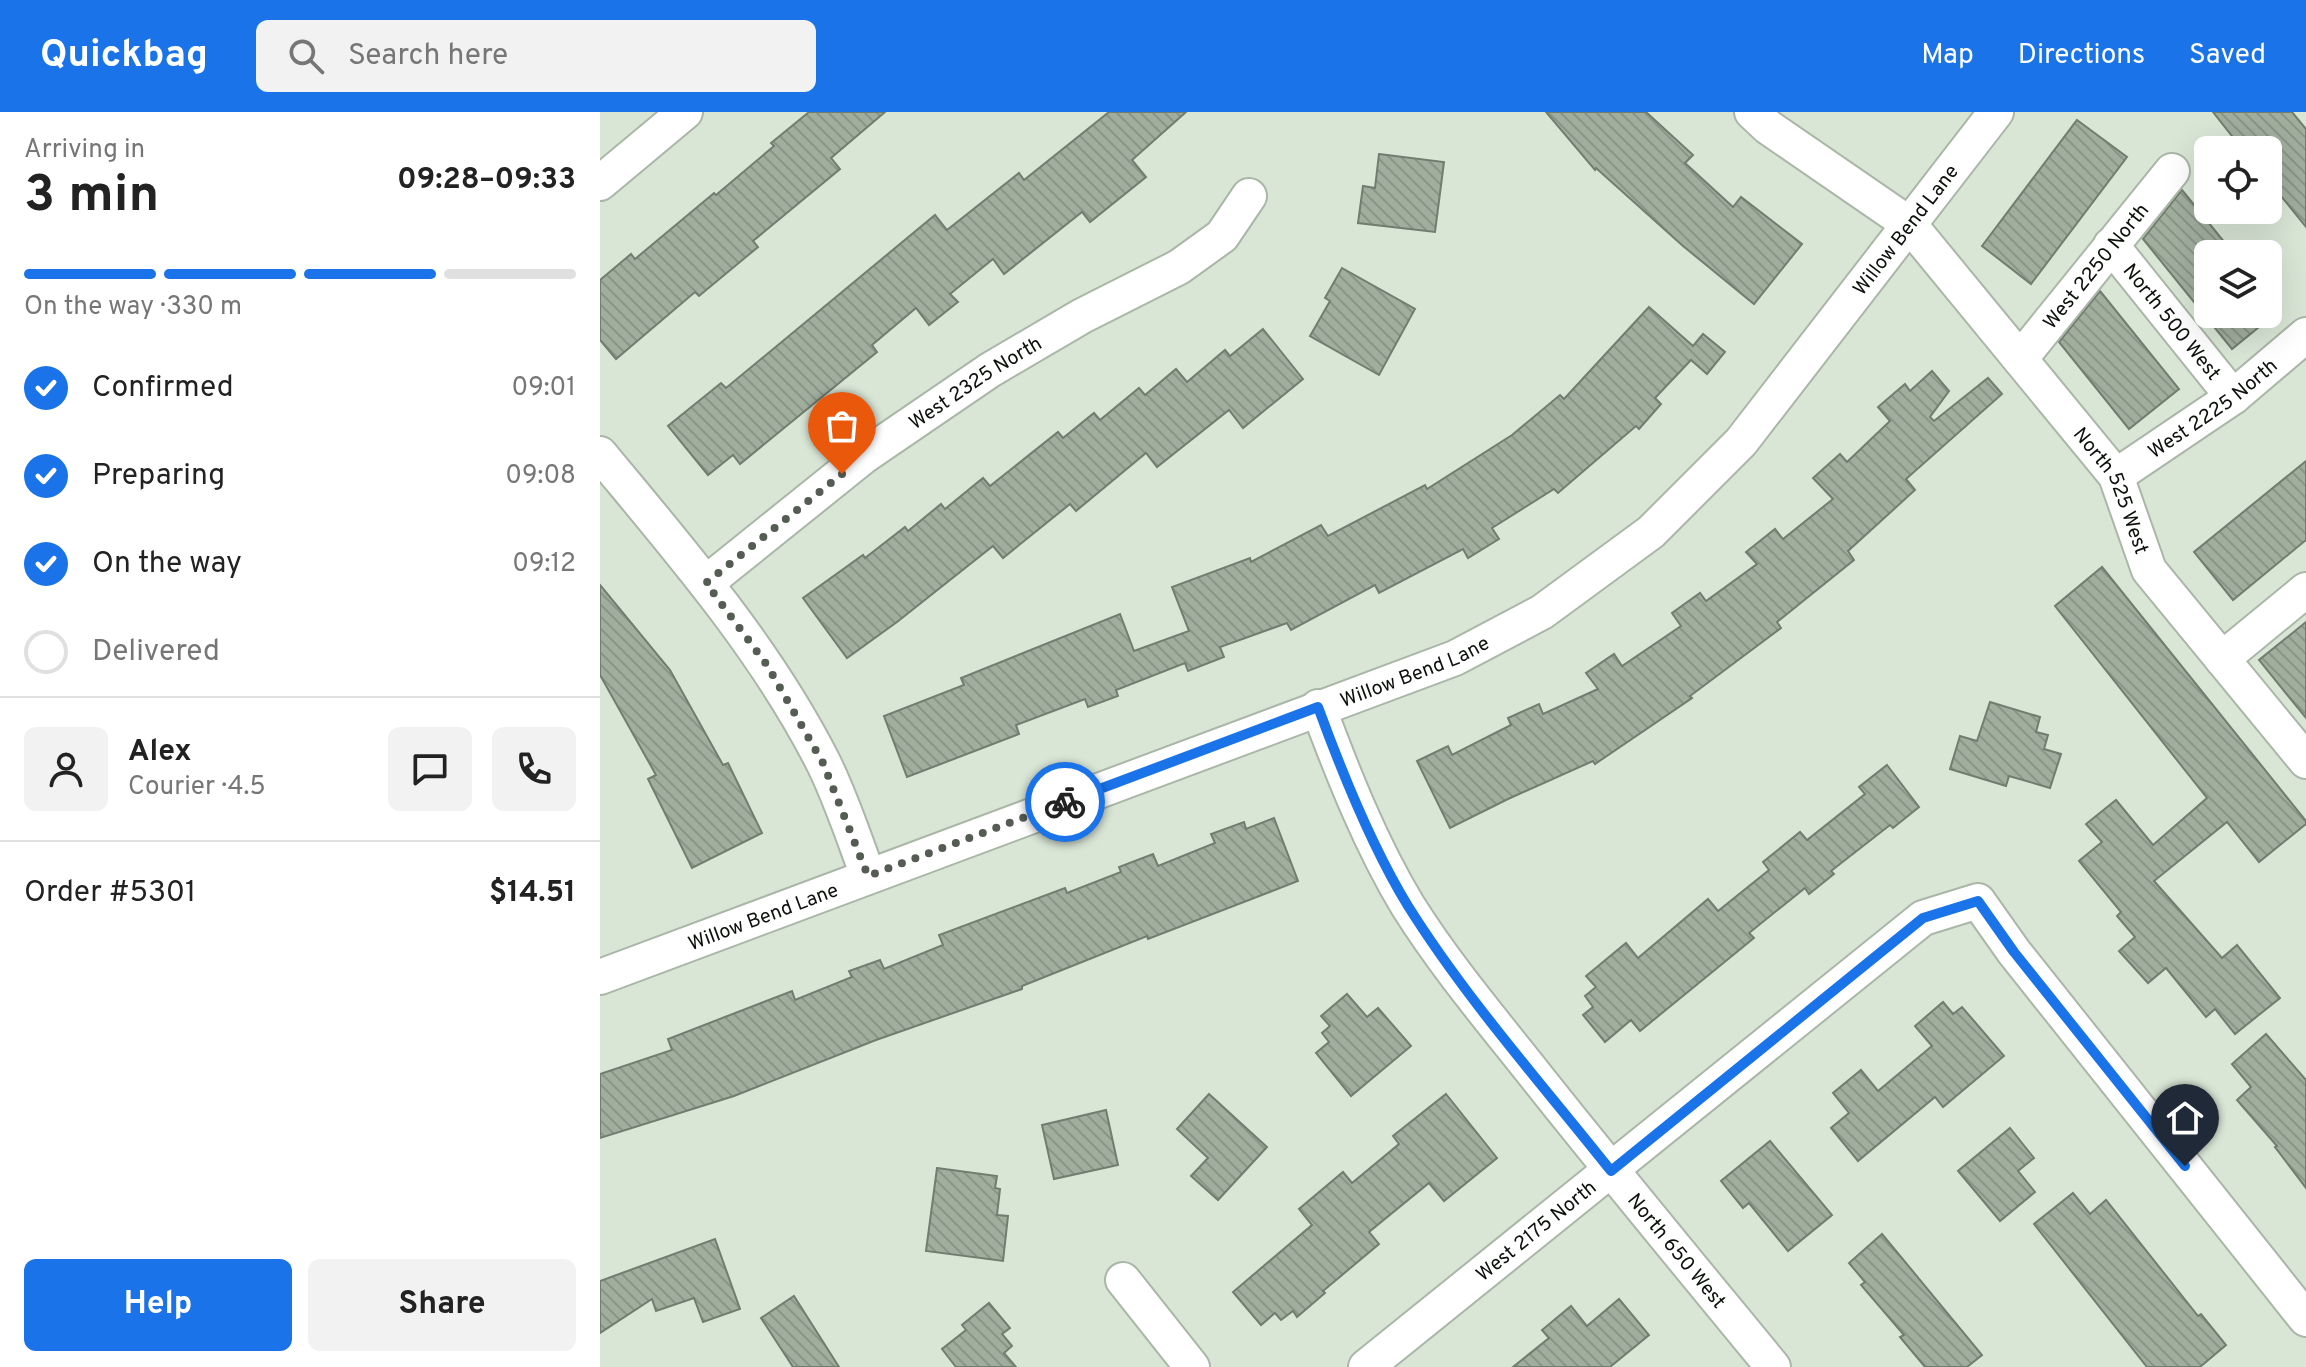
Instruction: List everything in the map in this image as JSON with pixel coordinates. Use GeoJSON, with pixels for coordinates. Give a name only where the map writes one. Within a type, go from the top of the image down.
{"type":"FeatureCollection","features":[{"type":"Feature","properties":{"kind":"street"},"geometry":{"type":"LineString","coordinates":[[600,183],[685,112]]}},
{"type":"Feature","properties":{"kind":"street"},"geometry":{"type":"LineString","coordinates":[[1752,112],[1768,127],[1909,224]]}},
{"type":"Feature","properties":{"kind":"street","name":"Willow Bend Lane"},"geometry":{"type":"LineString","coordinates":[[600,977],[1455,658],[1542,612],[1651,532],[1741,442],[1996,112]]}},
{"type":"Feature","properties":{"kind":"street","name":"West 2250 North"},"geometry":{"type":"LineString","coordinates":[[2020,359],[2172,171]]}},
{"type":"Feature","properties":{"kind":"street","name":"West 2325 North"},"geometry":{"type":"LineString","coordinates":[[706,583],[864,456],[990,370],[1082,316],[1179,267],[1222,236],[1249,196]]}},
{"type":"Feature","properties":{"kind":"street","name":"North 525 West"},"geometry":{"type":"LineString","coordinates":[[1909,224],[2116,476],[2149,570],[2306,761]]}},
{"type":"Feature","properties":{"kind":"street","name":"North 500 West"},"geometry":{"type":"LineString","coordinates":[[2111,245],[2233,397]]}},
{"type":"Feature","properties":{"kind":"street","name":"West 2225 North"},"geometry":{"type":"LineString","coordinates":[[2116,476],[2233,397],[2306,335]]}},
{"type":"Feature","properties":{"kind":"street"},"geometry":{"type":"LineString","coordinates":[[600,454],[706,583],[767,665],[823,763],[868,876]]}},
{"type":"Feature","properties":{"kind":"street"},"geometry":{"type":"LineString","coordinates":[[2222,659],[2306,590]]}},
{"type":"Feature","properties":{"kind":"street","name":"North 650 West"},"geometry":{"type":"LineString","coordinates":[[1318,707],[1377,846],[1407,904],[1446,963],[1611,1171],[1773,1367]]}},
{"type":"Feature","properties":{"kind":"street","name":"West 2175 North"},"geometry":{"type":"LineString","coordinates":[[1366,1367],[1923,918],[1978,901],[2014,952],[2306,1319]]}},
{"type":"Feature","properties":{"kind":"street"},"geometry":{"type":"LineString","coordinates":[[1123,1280],[1192,1367]]}},
{"type":"Feature","properties":{"kind":"building"},"geometry":{"type":"Polygon","coordinates":[[[809,112],[885,112],[831,158],[840,169],[753,241],[758,247],[699,296],[695,292],[616,359],[600,340],[600,280],[631,254],[635,259],[714,193],[716,195],[809,112]]]}},
{"type":"Feature","properties":{"kind":"building"},"geometry":{"type":"Polygon","coordinates":[[[1109,112],[1186,112],[1132,160],[1146,177],[1090,222],[1082,212],[1004,274],[993,259],[950,294],[958,302],[929,325],[916,308],[872,345],[877,352],[740,464],[733,455],[708,475],[668,426],[721,383],[726,388],[935,215],[947,230],[1019,173],[1024,180],[1109,112]]]}},
{"type":"Feature","properties":{"kind":"building"},"geometry":{"type":"Polygon","coordinates":[[[1546,112],[1646,112],[1693,155],[1685,163],[1733,207],[1741,197],[1802,244],[1754,304],[1595,170],[1546,112]]]}},
{"type":"Feature","properties":{"kind":"building"},"geometry":{"type":"Polygon","coordinates":[[[2213,112],[2292,112],[2306,129],[2306,227],[2282,197],[2282,136],[2232,136],[2213,112]]]}},
{"type":"Feature","properties":{"kind":"building"},"geometry":{"type":"Polygon","coordinates":[[[2077,120],[2127,157],[2031,284],[1982,246],[2077,120]]]}},
{"type":"Feature","properties":{"kind":"building"},"geometry":{"type":"Polygon","coordinates":[[[1379,154],[1444,162],[1435,232],[1358,223],[1363,186],[1375,188],[1379,154]]]}},
{"type":"Feature","properties":{"kind":"building"},"geometry":{"type":"Polygon","coordinates":[[[2182,190],[2194,205],[2194,224],[2210,224],[2223,240],[2194,240],[2194,302],[2143,239],[2182,190]]]}},
{"type":"Feature","properties":{"kind":"building"},"geometry":{"type":"Polygon","coordinates":[[[1342,268],[1415,309],[1379,375],[1310,336],[1330,301],[1325,298],[1342,268]]]}},
{"type":"Feature","properties":{"kind":"building"},"geometry":{"type":"Polygon","coordinates":[[[2100,291],[2179,389],[2129,429],[2059,342],[2100,291]]]}},
{"type":"Feature","properties":{"kind":"building"},"geometry":{"type":"Polygon","coordinates":[[[1649,307],[1693,346],[1703,334],[1725,352],[1707,374],[1691,360],[1655,398],[1661,404],[1639,429],[1636,426],[1558,493],[1554,489],[1492,528],[1499,539],[1468,558],[1463,549],[1379,593],[1375,585],[1291,630],[1287,623],[1220,647],[1224,657],[1188,671],[1185,663],[1116,690],[1118,696],[1088,707],[1085,699],[1016,725],[1019,734],[907,777],[884,716],[964,685],[961,678],[1120,614],[1134,651],[1189,631],[1172,587],[1250,558],[1251,562],[1321,525],[1328,536],[1425,485],[1427,489],[1512,435],[1560,395],[1564,399],[1649,307]]]}},
{"type":"Feature","properties":{"kind":"building"},"geometry":{"type":"Polygon","coordinates":[[[2215,328],[2258,328],[2232,349],[2215,328]]]}},
{"type":"Feature","properties":{"kind":"building"},"geometry":{"type":"Polygon","coordinates":[[[1263,329],[1303,379],[1243,428],[1229,410],[1157,467],[1146,453],[1076,511],[1070,504],[1003,558],[993,546],[847,658],[803,598],[863,555],[865,558],[905,527],[908,531],[941,504],[945,509],[983,478],[990,486],[1058,432],[1063,438],[1094,413],[1100,420],[1139,388],[1145,395],[1176,369],[1187,382],[1225,350],[1230,356],[1263,329]]]}},
{"type":"Feature","properties":{"kind":"building"},"geometry":{"type":"Polygon","coordinates":[[[1932,371],[1949,391],[1930,417],[1934,421],[1988,378],[2002,394],[1906,479],[1915,490],[1848,551],[1854,560],[1777,622],[1781,628],[1690,696],[1692,698],[1595,764],[1593,761],[1450,828],[1417,761],[1448,746],[1452,755],[1511,725],[1508,718],[1539,704],[1543,714],[1598,689],[1586,673],[1614,654],[1622,666],[1681,626],[1672,613],[1700,593],[1706,601],[1757,564],[1746,552],[1775,529],[1783,539],[1833,499],[1813,478],[1840,454],[1847,462],[1890,421],[1878,407],[1905,384],[1910,391],[1932,371]]]}},
{"type":"Feature","properties":{"kind":"building"},"geometry":{"type":"Polygon","coordinates":[[[2306,461],[2306,540],[2233,600],[2194,552],[2306,461]]]}},
{"type":"Feature","properties":{"kind":"building"},"geometry":{"type":"Polygon","coordinates":[[[2102,567],[2306,821],[2259,862],[2227,822],[2154,881],[2222,958],[2237,945],[2280,998],[2235,1034],[2215,1009],[2206,1017],[2166,968],[2148,983],[2119,951],[2135,937],[2117,916],[2121,912],[2079,861],[2102,842],[2086,824],[2116,800],[2153,845],[2207,798],[2055,606],[2102,567]]]}},
{"type":"Feature","properties":{"kind":"building"},"geometry":{"type":"Polygon","coordinates":[[[600,585],[670,670],[723,765],[728,763],[762,833],[692,868],[648,779],[656,775],[600,675],[600,585]]]}},
{"type":"Feature","properties":{"kind":"building"},"geometry":{"type":"Polygon","coordinates":[[[2306,622],[2306,718],[2259,660],[2306,622]]]}},
{"type":"Feature","properties":{"kind":"building"},"geometry":{"type":"Polygon","coordinates":[[[1990,702],[2040,717],[2036,732],[2048,735],[2044,749],[2061,754],[2050,788],[2009,776],[2006,786],[1950,769],[1960,736],[1977,741],[1990,702]]]}},
{"type":"Feature","properties":{"kind":"building"},"geometry":{"type":"Polygon","coordinates":[[[1887,765],[1919,807],[1893,828],[1890,825],[1831,871],[1834,874],[1809,894],[1805,888],[1749,933],[1754,938],[1640,1031],[1631,1020],[1605,1042],[1583,1015],[1593,1007],[1585,996],[1596,987],[1586,976],[1626,943],[1638,958],[1708,899],[1718,911],[1769,870],[1763,862],[1800,832],[1807,840],[1865,794],[1859,787],[1887,765]]]}},
{"type":"Feature","properties":{"kind":"building"},"geometry":{"type":"Polygon","coordinates":[[[1274,818],[1298,881],[1148,939],[1147,936],[1022,986],[1022,989],[876,1040],[734,1096],[600,1138],[600,1074],[672,1050],[668,1039],[792,991],[795,1000],[852,977],[849,971],[880,960],[884,969],[943,945],[939,935],[1065,888],[1067,893],[1121,872],[1119,867],[1153,854],[1158,866],[1215,843],[1211,834],[1244,822],[1246,829],[1274,818]]]}},
{"type":"Feature","properties":{"kind":"building"},"geometry":{"type":"Polygon","coordinates":[[[1347,994],[1367,1017],[1378,1008],[1411,1046],[1351,1096],[1316,1053],[1329,1042],[1322,1033],[1330,1026],[1321,1016],[1347,994]]]}},
{"type":"Feature","properties":{"kind":"building"},"geometry":{"type":"Polygon","coordinates":[[[1943,1002],[1953,1014],[1962,1007],[2004,1056],[1943,1107],[1935,1097],[1858,1161],[1831,1128],[1849,1113],[1833,1093],[1861,1070],[1878,1091],[1932,1046],[1915,1026],[1943,1002]]]}},
{"type":"Feature","properties":{"kind":"building"},"geometry":{"type":"Polygon","coordinates":[[[2266,1034],[2306,1080],[2306,1188],[2277,1146],[2237,1100],[2251,1087],[2232,1064],[2266,1034]]]}},
{"type":"Feature","properties":{"kind":"building"},"geometry":{"type":"Polygon","coordinates":[[[1209,1094],[1267,1147],[1218,1200],[1191,1176],[1208,1158],[1177,1129],[1209,1094]]]}},
{"type":"Feature","properties":{"kind":"building"},"geometry":{"type":"Polygon","coordinates":[[[1446,1094],[1497,1158],[1444,1201],[1429,1183],[1369,1232],[1379,1244],[1297,1317],[1293,1311],[1281,1320],[1275,1313],[1261,1325],[1233,1292],[1312,1225],[1299,1209],[1343,1172],[1352,1183],[1399,1144],[1393,1136],[1446,1094]]]}},
{"type":"Feature","properties":{"kind":"building"},"geometry":{"type":"Polygon","coordinates":[[[1106,1110],[1118,1165],[1054,1179],[1042,1125],[1106,1110]]]}},
{"type":"Feature","properties":{"kind":"building"},"geometry":{"type":"Polygon","coordinates":[[[2010,1128],[2034,1158],[2018,1171],[2035,1192],[2000,1221],[1958,1171],[2010,1128]]]}},
{"type":"Feature","properties":{"kind":"building"},"geometry":{"type":"Polygon","coordinates":[[[1770,1141],[1832,1215],[1788,1251],[1749,1203],[1743,1208],[1721,1181],[1770,1141]]]}},
{"type":"Feature","properties":{"kind":"building"},"geometry":{"type":"Polygon","coordinates":[[[937,1168],[997,1176],[995,1188],[1000,1189],[997,1215],[1008,1216],[1003,1261],[926,1251],[937,1168]]]}},
{"type":"Feature","properties":{"kind":"building"},"geometry":{"type":"Polygon","coordinates":[[[2073,1193],[2090,1214],[2106,1200],[2198,1316],[2201,1314],[2226,1345],[2200,1367],[2147,1367],[2034,1224],[2073,1193]]]}},
{"type":"Feature","properties":{"kind":"building"},"geometry":{"type":"Polygon","coordinates":[[[1882,1234],[1982,1355],[1967,1367],[1925,1367],[1900,1337],[1904,1335],[1861,1285],[1865,1282],[1849,1263],[1882,1234]]]}},
{"type":"Feature","properties":{"kind":"building"},"geometry":{"type":"Polygon","coordinates":[[[715,1239],[740,1309],[703,1322],[694,1298],[656,1311],[652,1299],[600,1333],[600,1281],[715,1239]]]}},
{"type":"Feature","properties":{"kind":"building"},"geometry":{"type":"Polygon","coordinates":[[[794,1296],[839,1367],[793,1367],[761,1318],[794,1296]]]}},
{"type":"Feature","properties":{"kind":"building"},"geometry":{"type":"Polygon","coordinates":[[[1619,1299],[1649,1335],[1610,1367],[1513,1367],[1549,1338],[1542,1330],[1571,1306],[1587,1326],[1619,1299]]]}},
{"type":"Feature","properties":{"kind":"building"},"geometry":{"type":"Polygon","coordinates":[[[989,1303],[1010,1328],[1002,1334],[1012,1346],[1004,1353],[1016,1367],[956,1367],[942,1349],[966,1330],[962,1325],[989,1303]]]}},
{"type":"Feature","properties":{"kind":"way so far"},"geometry":{"type":"LineString","coordinates":[[842,474],[706,583],[767,665],[823,763],[868,876],[1065,802]]}},
{"type":"Feature","properties":{"kind":"route"},"geometry":{"type":"LineString","coordinates":[[1065,802],[1318,707],[1377,846],[1407,904],[1446,963],[1611,1171],[1923,918],[1978,901],[2014,952],[2185,1166]]}}]}
